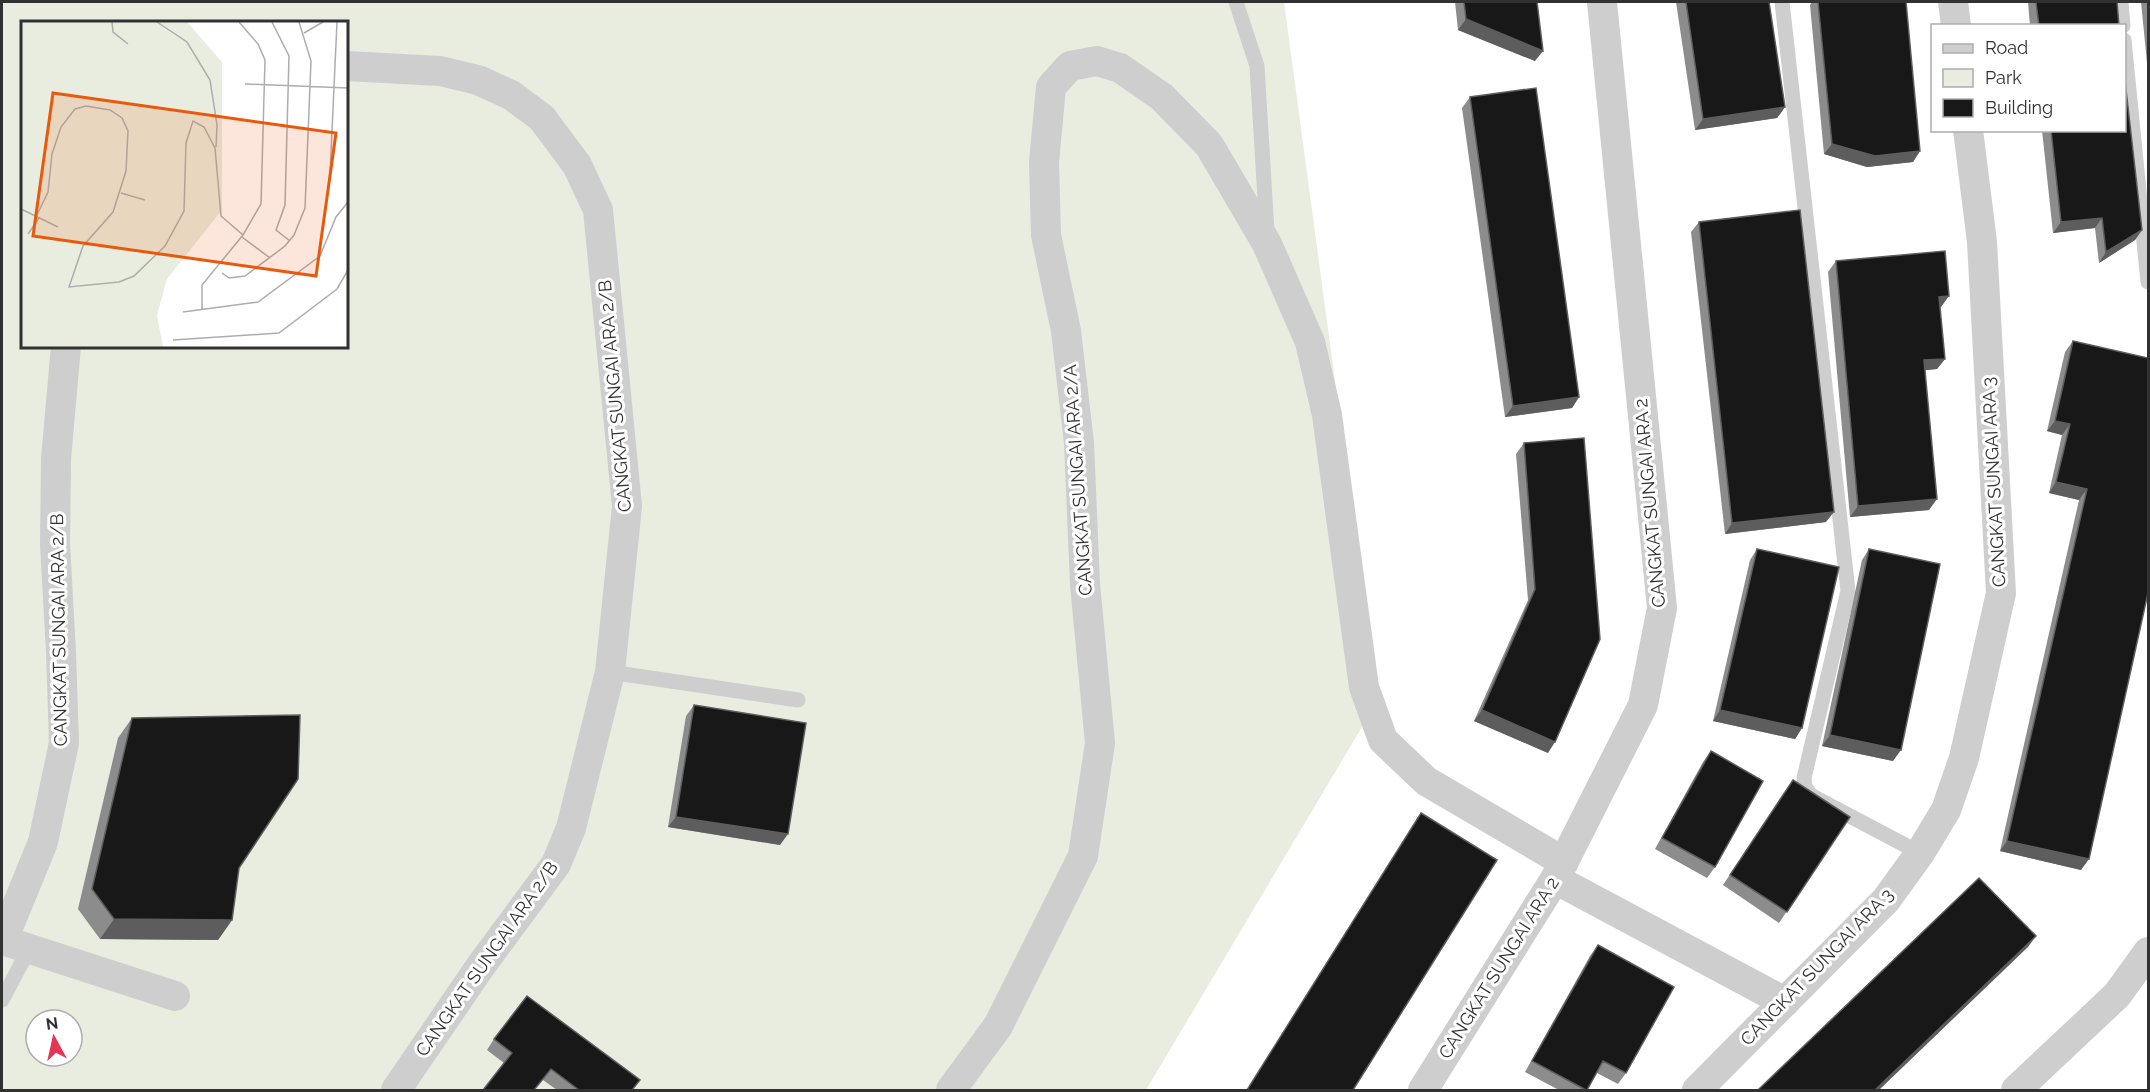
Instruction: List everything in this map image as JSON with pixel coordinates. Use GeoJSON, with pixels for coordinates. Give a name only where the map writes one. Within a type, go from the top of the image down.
{"type":"FeatureCollection","features":[{"type":"Feature","properties":{"kind":"street","name":"CANGKAT SUNGAI ARA 2"},"geometry":{"type":"LineString","coordinates":[[1423,1090],[1560,871],[1644,705],[1662,608],[1602,2]]}},
{"type":"Feature","properties":{"kind":"street"},"geometry":{"type":"LineString","coordinates":[[1953,2],[1956,24]]}},
{"type":"Feature","properties":{"kind":"street","name":"CANGKAT SUNGAI ARA 2/A"},"geometry":{"type":"LineString","coordinates":[[951,1090],[998,1026],[1083,855],[1100,743],[1085,584],[1079,443],[1066,331],[1046,235],[1044,162],[1051,87],[1070,66],[1097,61],[1120,68],[1162,97],[1209,145],[1267,244],[1310,342],[1327,415],[1364,687],[1383,740],[1426,782],[1560,871],[1785,1002]]}},
{"type":"Feature","properties":{"kind":"street","name":"CANGKAT SUNGAI ARA 2/B"},"geometry":{"type":"LineString","coordinates":[[348,66],[440,71],[477,80],[511,95],[542,118],[577,165],[598,210],[627,506],[610,672],[571,828],[556,864],[480,967],[396,1090]]}},
{"type":"Feature","properties":{"kind":"street","name":"CANGKAT SUNGAI ARA 3"},"geometry":{"type":"LineString","coordinates":[[1697,1090],[1886,900],[1920,853],[1946,810],[1964,758],[2001,593],[1982,242],[1968,132]]}},
{"type":"Feature","properties":{"kind":"street","name":"CANGKAT SUNGAI ARA 2/B"},"geometry":{"type":"LineString","coordinates":[[11,943],[43,842],[64,743],[62,652],[55,544],[56,459],[66,348]]}},
{"type":"Feature","properties":{"kind":"street"},"geometry":{"type":"LineString","coordinates":[[11,943],[175,996]]}},
{"type":"Feature","properties":{"kind":"street"},"geometry":{"type":"LineString","coordinates":[[2016,1090],[2117,995],[2148,952]]}},
{"type":"Feature","properties":{"kind":"lane"},"geometry":{"type":"LineString","coordinates":[[1236,2],[1257,66],[1267,244]]}},
{"type":"Feature","properties":{"kind":"lane"},"geometry":{"type":"LineString","coordinates":[[1782,2],[1848,591],[1804,778],[1805,787],[1812,796],[1920,853]]}},
{"type":"Feature","properties":{"kind":"lane"},"geometry":{"type":"LineString","coordinates":[[2121,2],[2123,24]]}},
{"type":"Feature","properties":{"kind":"lane"},"geometry":{"type":"LineString","coordinates":[[2126,60],[2148,282]]}},
{"type":"Feature","properties":{"kind":"lane"},"geometry":{"type":"LineString","coordinates":[[610,672],[798,700]]}},
{"type":"Feature","properties":{"kind":"lane"},"geometry":{"type":"LineString","coordinates":[[2,1000],[11,943]]}},
{"type":"Feature","properties":{"kind":"green space"},"geometry":{"type":"Polygon","coordinates":[[[2,2],[1284,2],[1378,700],[1146,1090],[2,1090],[2,2]]]}},
{"type":"Feature","properties":{"kind":"building"},"geometry":{"type":"Polygon","coordinates":[[[1464,2],[1537,2],[1543,51],[1466,19],[1464,2]]]}},
{"type":"Feature","properties":{"kind":"building"},"geometry":{"type":"Polygon","coordinates":[[[1686,2],[1769,2],[1785,107],[1703,119],[1686,2]]]}},
{"type":"Feature","properties":{"kind":"building"},"geometry":{"type":"Polygon","coordinates":[[[1818,2],[1906,2],[1920,151],[1875,156],[1832,144],[1818,2]]]}},
{"type":"Feature","properties":{"kind":"building"},"geometry":{"type":"Polygon","coordinates":[[[2036,2],[2117,2],[2119,24],[2039,24],[2036,2]]]}},
{"type":"Feature","properties":{"kind":"building"},"geometry":{"type":"Polygon","coordinates":[[[1536,88],[1579,397],[1513,406],[1470,97],[1536,88]]]}},
{"type":"Feature","properties":{"kind":"building"},"geometry":{"type":"Polygon","coordinates":[[[2126,90],[2142,230],[2106,252],[2102,218],[2061,222],[2051,132],[2126,132],[2126,90]]]}},
{"type":"Feature","properties":{"kind":"building"},"geometry":{"type":"Polygon","coordinates":[[[1800,210],[1834,512],[1732,523],[1699,222],[1800,210]]]}},
{"type":"Feature","properties":{"kind":"building"},"geometry":{"type":"Polygon","coordinates":[[[1945,251],[1949,296],[1939,297],[1945,359],[1924,360],[1937,499],[1858,506],[1836,261],[1945,251]]]}},
{"type":"Feature","properties":{"kind":"building"},"geometry":{"type":"Polygon","coordinates":[[[2073,341],[2148,358],[2148,593],[2089,859],[2007,841],[2087,489],[2056,482],[2070,424],[2055,421],[2073,341]]]}},
{"type":"Feature","properties":{"kind":"building"},"geometry":{"type":"Polygon","coordinates":[[[1584,438],[1600,639],[1555,742],[1482,710],[1535,589],[1524,443],[1584,438]]]}},
{"type":"Feature","properties":{"kind":"building"},"geometry":{"type":"Polygon","coordinates":[[[1757,549],[1839,567],[1802,728],[1720,710],[1757,549]]]}},
{"type":"Feature","properties":{"kind":"building"},"geometry":{"type":"Polygon","coordinates":[[[1869,549],[1940,564],[1901,750],[1830,735],[1869,549]]]}},
{"type":"Feature","properties":{"kind":"building"},"geometry":{"type":"Polygon","coordinates":[[[694,705],[806,723],[788,834],[676,817],[694,705]]]}},
{"type":"Feature","properties":{"kind":"building"},"geometry":{"type":"Polygon","coordinates":[[[300,715],[298,779],[239,868],[232,920],[114,919],[92,889],[132,718],[300,715]]]}},
{"type":"Feature","properties":{"kind":"building"},"geometry":{"type":"Polygon","coordinates":[[[1711,751],[1763,781],[1715,867],[1662,838],[1711,751]]]}},
{"type":"Feature","properties":{"kind":"building"},"geometry":{"type":"Polygon","coordinates":[[[1793,780],[1850,817],[1787,912],[1730,875],[1793,780]]]}},
{"type":"Feature","properties":{"kind":"building"},"geometry":{"type":"Polygon","coordinates":[[[1421,813],[1497,860],[1353,1090],[1247,1090],[1421,813]]]}},
{"type":"Feature","properties":{"kind":"building"},"geometry":{"type":"Polygon","coordinates":[[[1979,878],[2036,936],[1875,1090],[1758,1090],[1979,878]]]}},
{"type":"Feature","properties":{"kind":"building"},"geometry":{"type":"Polygon","coordinates":[[[1598,945],[1674,987],[1626,1073],[1603,1061],[1586,1090],[1532,1061],[1598,945]]]}},
{"type":"Feature","properties":{"kind":"building"},"geometry":{"type":"Polygon","coordinates":[[[527,996],[640,1080],[632,1090],[579,1090],[551,1069],[534,1090],[483,1090],[512,1053],[494,1039],[527,996]]]}}]}
